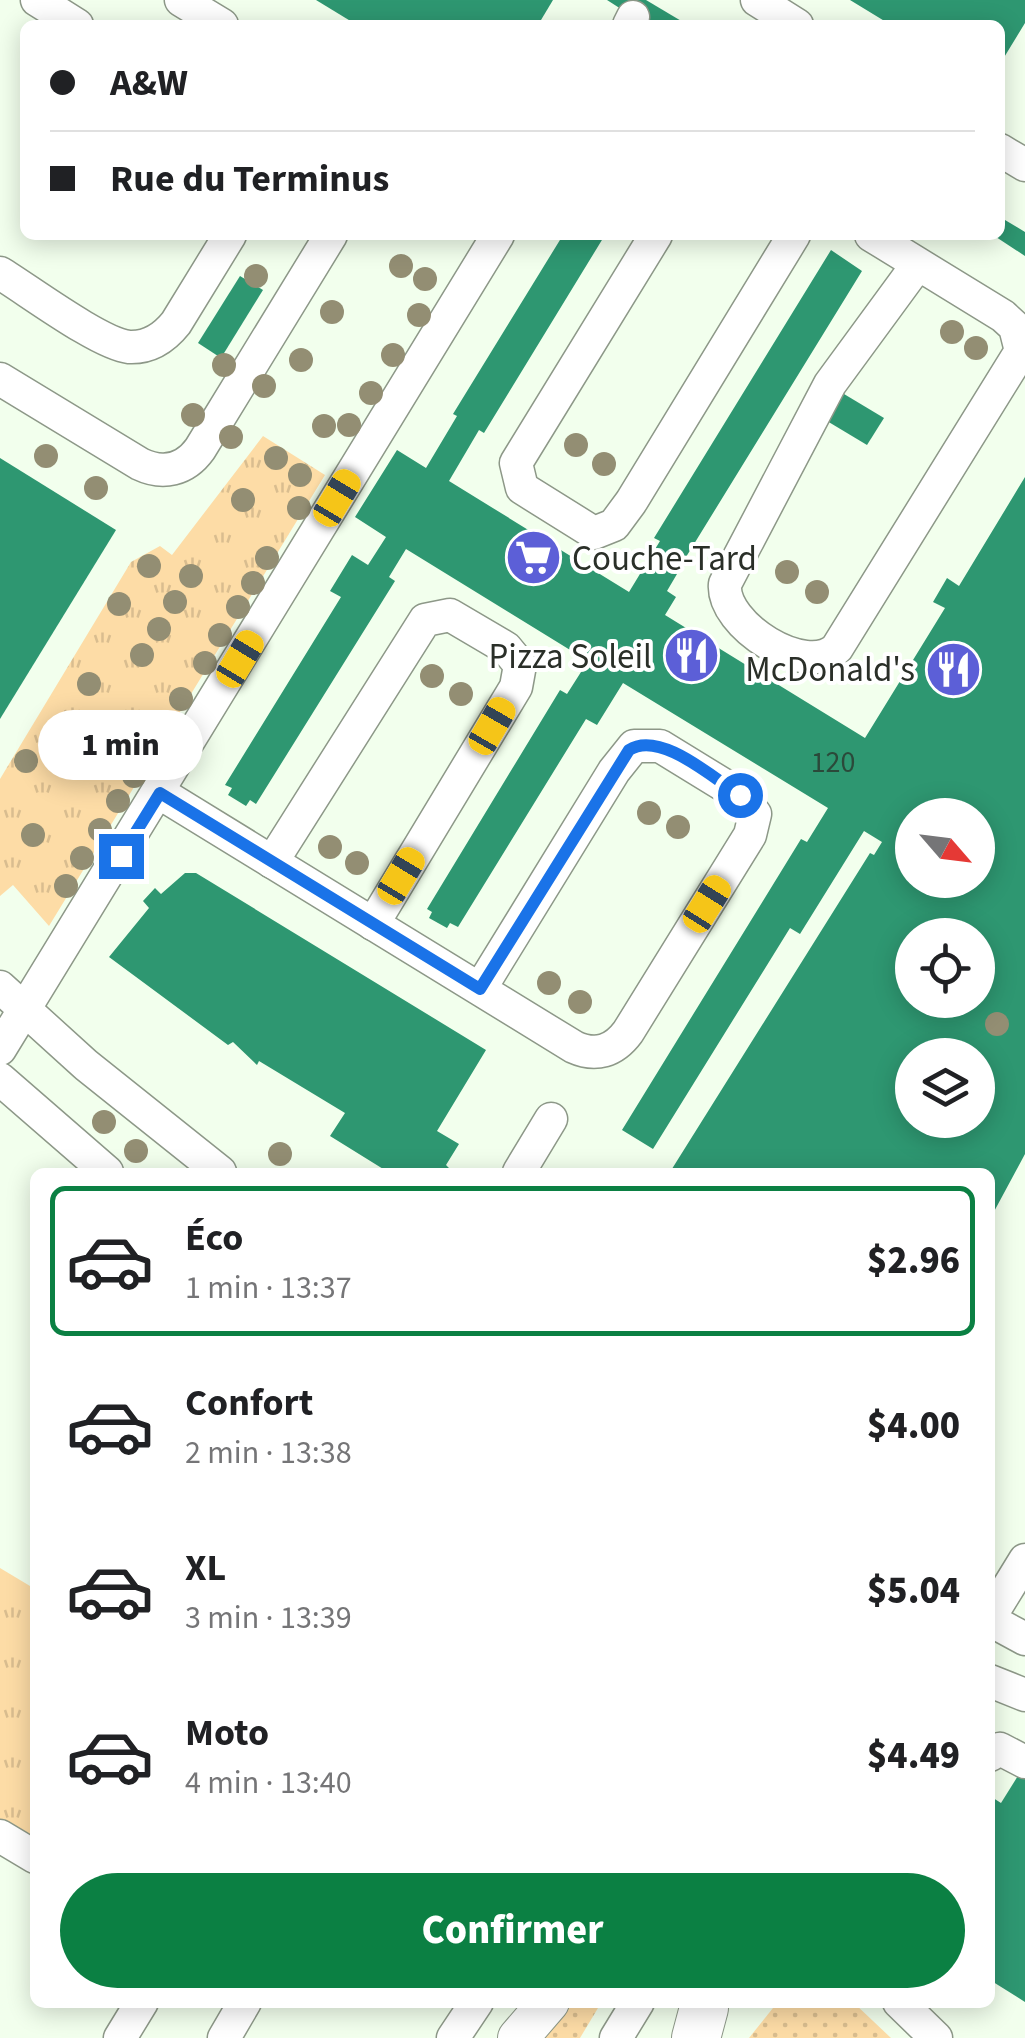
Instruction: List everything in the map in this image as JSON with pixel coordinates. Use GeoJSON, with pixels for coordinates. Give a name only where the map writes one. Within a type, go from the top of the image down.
{"type":"FeatureCollection","features":[{"type":"Feature","properties":{"kind":"main road"},"geometry":{"type":"LineString","coordinates":[[518,2038],[543,2008]]}},
{"type":"Feature","properties":{"kind":"street"},"geometry":{"type":"LineString","coordinates":[[37,0],[69,20]]}},
{"type":"Feature","properties":{"kind":"street"},"geometry":{"type":"LineString","coordinates":[[181,0],[214,20]]}},
{"type":"Feature","properties":{"kind":"street"},"geometry":{"type":"LineString","coordinates":[[757,0],[789,20]]}},
{"type":"Feature","properties":{"kind":"street"},"geometry":{"type":"LineString","coordinates":[[0,272],[116,344],[145,345],[170,330],[227,240]]}},
{"type":"Feature","properties":{"kind":"street"},"geometry":{"type":"LineString","coordinates":[[0,379],[140,464],[164,470],[181,466],[200,449],[328,240]]}},
{"type":"Feature","properties":{"kind":"street"},"geometry":{"type":"LineString","coordinates":[[0,1048],[160,793],[495,240]]}},
{"type":"Feature","properties":{"kind":"street"},"geometry":{"type":"LineString","coordinates":[[653,240],[516,463],[522,488],[594,533],[614,526],[631,502],[791,240]]}},
{"type":"Feature","properties":{"kind":"street"},"geometry":{"type":"LineString","coordinates":[[879,240],[918,264],[1010,321],[1018,334],[1019,359],[837,648],[820,660],[805,660],[737,620],[725,600],[727,576],[830,384],[918,264]]}},
{"type":"Feature","properties":{"kind":"street"},"geometry":{"type":"LineString","coordinates":[[272,862],[425,620],[450,614],[506,648],[520,665],[516,686],[373,924]]}},
{"type":"Feature","properties":{"kind":"street"},"geometry":{"type":"LineString","coordinates":[[160,793],[373,924],[582,1051],[599,1052],[615,1046],[628,1032],[750,835],[752,807],[740,795],[660,746],[634,746],[480,989]]}},
{"type":"Feature","properties":{"kind":"street"},"geometry":{"type":"LineString","coordinates":[[0,987],[215,1168]]}},
{"type":"Feature","properties":{"kind":"street"},"geometry":{"type":"LineString","coordinates":[[0,1078],[102,1168]]}},
{"type":"Feature","properties":{"kind":"street"},"geometry":{"type":"LineString","coordinates":[[521,1168],[551,1118]]}},
{"type":"Feature","properties":{"kind":"street"},"geometry":{"type":"LineString","coordinates":[[995,1610],[1025,1560]]}},
{"type":"Feature","properties":{"kind":"street"},"geometry":{"type":"LineString","coordinates":[[995,1621],[1025,1639]]}},
{"type":"Feature","properties":{"kind":"street"},"geometry":{"type":"LineString","coordinates":[[995,1683],[1025,1695]]}},
{"type":"Feature","properties":{"kind":"street"},"geometry":{"type":"LineString","coordinates":[[995,1752],[1000,1749],[1025,1762]]}},
{"type":"Feature","properties":{"kind":"street"},"geometry":{"type":"LineString","coordinates":[[0,1836],[30,1854]]}},
{"type":"Feature","properties":{"kind":"street"},"geometry":{"type":"LineString","coordinates":[[120,2038],[138,2008]]}},
{"type":"Feature","properties":{"kind":"street"},"geometry":{"type":"LineString","coordinates":[[224,2038],[242,2008]]}},
{"type":"Feature","properties":{"kind":"street"},"geometry":{"type":"LineString","coordinates":[[454,2038],[473,2008]]}},
{"type":"Feature","properties":{"kind":"street"},"geometry":{"type":"LineString","coordinates":[[616,2038],[634,2008]]}},
{"type":"Feature","properties":{"kind":"street"},"geometry":{"type":"LineString","coordinates":[[905,2008],[936,2038]]}},
{"type":"Feature","properties":{"kind":"green space"},"geometry":{"type":"Polygon","coordinates":[[[263,436],[325,475],[49,926],[13,885],[0,896],[0,779],[131,562],[160,546],[172,555],[263,436]]]}},
{"type":"Feature","properties":{"kind":"green space"},"geometry":{"type":"Polygon","coordinates":[[[0,1568],[30,1586],[30,1839],[0,1821],[0,1568]]]}},
{"type":"Feature","properties":{"kind":"green space"},"geometry":{"type":"Polygon","coordinates":[[[569,2008],[598,2008],[580,2038],[541,2038],[569,2008]]]}},
{"type":"Feature","properties":{"kind":"green space"},"geometry":{"type":"Polygon","coordinates":[[[773,2008],[859,2008],[891,2038],[749,2038],[773,2008]]]}},
{"type":"Feature","properties":{"kind":"building"},"geometry":{"type":"Polygon","coordinates":[[[316,0],[553,0],[541,20],[349,20],[316,0]]]}},
{"type":"Feature","properties":{"kind":"building"},"geometry":{"type":"Polygon","coordinates":[[[607,0],[646,0],[680,20],[638,20],[607,0]]]}},
{"type":"Feature","properties":{"kind":"building"},"geometry":{"type":"Polygon","coordinates":[[[850,0],[1025,0],[1025,23],[1005,56],[1005,20],[883,20],[850,0]]]}},
{"type":"Feature","properties":{"kind":"building"},"geometry":{"type":"Polygon","coordinates":[[[1005,220],[1025,232],[1025,256],[1001,240],[1005,240],[1005,220]]]}},
{"type":"Feature","properties":{"kind":"building"},"geometry":{"type":"Polygon","coordinates":[[[560,240],[602,240],[484,433],[479,430],[449,481],[629,592],[660,541],[654,538],[831,250],[862,271],[686,557],[680,553],[671,570],[677,574],[667,591],[676,597],[665,615],[865,738],[945,608],[933,602],[947,578],[959,586],[1025,477],[1025,1154],[995,1210],[995,1168],[673,1168],[870,853],[874,855],[882,842],[864,831],[800,934],[790,928],[653,1149],[622,1130],[801,839],[807,842],[828,808],[623,683],[597,725],[586,719],[458,927],[450,923],[447,928],[429,918],[432,912],[427,909],[560,690],[567,694],[588,661],[406,549],[389,577],[395,581],[256,804],[250,800],[246,806],[228,795],[232,788],[225,785],[341,597],[330,591],[352,555],[368,565],[386,537],[355,517],[397,450],[426,468],[457,416],[453,414],[560,240]]]}},
{"type":"Feature","properties":{"kind":"building"},"geometry":{"type":"Polygon","coordinates":[[[240,276],[263,290],[221,358],[198,343],[240,276]]]}},
{"type":"Feature","properties":{"kind":"building"},"geometry":{"type":"Polygon","coordinates":[[[844,394],[884,418],[867,445],[827,421],[844,394]]]}},
{"type":"Feature","properties":{"kind":"building"},"geometry":{"type":"Polygon","coordinates":[[[0,458],[116,530],[0,719],[0,458]]]}},
{"type":"Feature","properties":{"kind":"building"},"geometry":{"type":"Polygon","coordinates":[[[185,873],[196,873],[486,1050],[437,1131],[459,1144],[446,1165],[449,1168],[382,1168],[330,1136],[345,1113],[259,1061],[257,1065],[233,1042],[228,1045],[109,957],[149,908],[143,901],[155,888],[161,894],[185,873]]]}},
{"type":"Feature","properties":{"kind":"building"},"geometry":{"type":"Polygon","coordinates":[[[1021,1771],[1025,1773],[1025,2002],[995,1983],[995,1799],[1001,1803],[1021,1771]]]}},
{"type":"Feature","properties":{"kind":"place","name":"Couche-Tard"},"geometry":{"type":"Point","coordinates":[533,558]}},
{"type":"Feature","properties":{"kind":"place","name":"Pizza Soleil"},"geometry":{"type":"Point","coordinates":[691,656]}},
{"type":"Feature","properties":{"kind":"place","name":"McDonald's"},"geometry":{"type":"Point","coordinates":[954,669]}},
{"type":"Feature","properties":{"kind":"route"},"geometry":{"type":"LineString","coordinates":[[121,856],[160,793],[480,989],[614,771],[634,746],[660,746],[740,795]]}}]}
